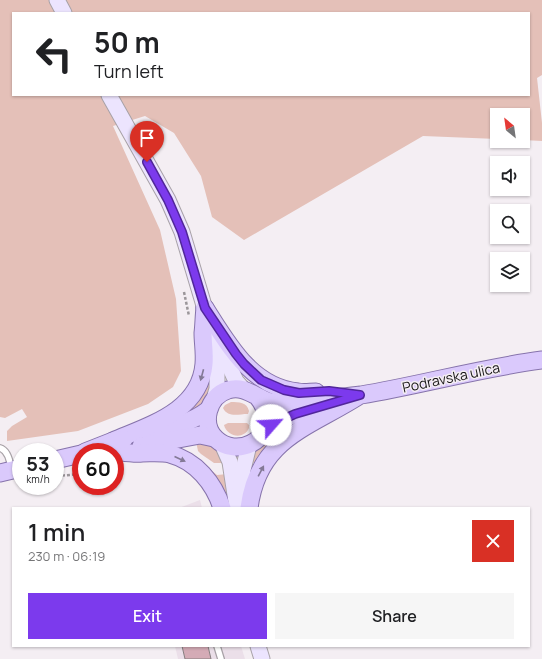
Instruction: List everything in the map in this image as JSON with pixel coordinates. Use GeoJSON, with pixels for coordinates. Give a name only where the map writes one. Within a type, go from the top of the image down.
{"type":"FeatureCollection","features":[{"type":"Feature","properties":{"kind":"main road"},"geometry":{"type":"LineString","coordinates":[[56,0],[63,12]]}},
{"type":"Feature","properties":{"kind":"main road"},"geometry":{"type":"LineString","coordinates":[[111,96],[174,214],[186,245],[211,329],[236,381],[263,404],[266,413],[266,423],[263,432],[249,445],[231,447],[200,435],[124,446]]}},
{"type":"Feature","properties":{"kind":"main road"},"geometry":{"type":"LineString","coordinates":[[205,308],[236,354],[261,380],[284,390],[299,393],[329,391],[360,395]]}},
{"type":"Feature","properties":{"kind":"main road"},"geometry":{"type":"LineString","coordinates":[[121,443],[181,408],[191,398],[197,388],[203,369],[205,308]]}},
{"type":"Feature","properties":{"kind":"main road"},"geometry":{"type":"LineString","coordinates":[[211,329],[213,351],[218,371],[217,389],[207,420],[209,429],[230,462],[236,507]]}},
{"type":"Feature","properties":{"kind":"main road","name":"Podravska ulica"},"geometry":{"type":"LineString","coordinates":[[250,393],[268,402],[292,404],[360,395],[482,370],[542,360]]}},
{"type":"Feature","properties":{"kind":"main road"},"geometry":{"type":"LineString","coordinates":[[124,444],[187,423],[196,418],[220,394],[229,390],[239,388],[250,393]]}},
{"type":"Feature","properties":{"kind":"main road"},"geometry":{"type":"LineString","coordinates":[[237,507],[251,496],[261,470],[279,445],[291,435],[360,395]]}},
{"type":"Feature","properties":{"kind":"main road","name":"Podravska ulica"},"geometry":{"type":"LineString","coordinates":[[263,432],[276,422],[295,414],[360,395]]}},
{"type":"Feature","properties":{"kind":"main road"},"geometry":{"type":"LineString","coordinates":[[236,507],[249,445]]}},
{"type":"Feature","properties":{"kind":"main road"},"geometry":{"type":"LineString","coordinates":[[124,450],[141,453],[157,452],[184,460],[204,475],[212,485],[235,507]]}},
{"type":"Feature","properties":{"kind":"main road"},"geometry":{"type":"LineString","coordinates":[[258,647],[262,659]]}},
{"type":"Feature","properties":{"kind":"lane"},"geometry":{"type":"LineString","coordinates":[[0,448],[3,449],[8,456],[11,470]]}},
{"type":"Feature","properties":{"kind":"lane"},"geometry":{"type":"LineString","coordinates":[[217,647],[221,659]]}},
{"type":"Feature","properties":{"kind":"path"},"geometry":{"type":"LineString","coordinates":[[184,287],[185,301],[190,320]]}},
{"type":"Feature","properties":{"kind":"shaded area"},"geometry":{"type":"Polygon","coordinates":[[[0,0],[542,0],[542,75],[537,78],[542,123],[542,141],[530,140],[530,108],[490,108],[490,139],[423,136],[244,240],[212,217],[201,176],[174,133],[145,116],[113,126],[160,230],[176,299],[181,371],[173,387],[148,404],[78,431],[7,441],[7,431],[12,426],[27,417],[22,409],[5,418],[0,417],[0,0]]]}},
{"type":"Feature","properties":{"kind":"shaded area"},"geometry":{"type":"Polygon","coordinates":[[[206,380],[212,381],[210,397],[192,416],[188,409],[206,380]]]}},
{"type":"Feature","properties":{"kind":"shaded area"},"geometry":{"type":"Polygon","coordinates":[[[231,402],[240,402],[245,404],[249,411],[248,414],[234,415],[225,411],[223,408],[225,405],[231,402]]]}},
{"type":"Feature","properties":{"kind":"shaded area"},"geometry":{"type":"Polygon","coordinates":[[[228,423],[247,423],[249,428],[247,432],[236,436],[228,432],[226,429],[224,425],[228,423]]]}},
{"type":"Feature","properties":{"kind":"shaded area"},"geometry":{"type":"Polygon","coordinates":[[[283,423],[287,432],[259,464],[250,462],[255,448],[283,423]]]}},
{"type":"Feature","properties":{"kind":"shaded area"},"geometry":{"type":"Polygon","coordinates":[[[196,441],[215,445],[223,463],[214,463],[201,454],[198,451],[196,441]]]}},
{"type":"Feature","properties":{"kind":"shaded area"},"geometry":{"type":"Polygon","coordinates":[[[206,466],[217,475],[228,474],[230,500],[225,501],[205,468],[206,466]]]}},
{"type":"Feature","properties":{"kind":"shaded area"},"geometry":{"type":"Polygon","coordinates":[[[200,500],[202,507],[182,507],[200,500]]]}},
{"type":"Feature","properties":{"kind":"shaded area"},"geometry":{"type":"Polygon","coordinates":[[[175,647],[241,647],[245,659],[178,659],[175,647]]]}},
{"type":"Feature","properties":{"kind":"building"},"geometry":{"type":"Polygon","coordinates":[[[182,647],[208,647],[211,659],[185,659],[182,647]]]}},
{"type":"Feature","properties":{"kind":"route"},"geometry":{"type":"LineString","coordinates":[[147,162],[168,200],[182,232],[205,308],[244,364],[261,380],[284,390],[299,393],[329,391],[360,395],[295,414],[281,419],[271,425]]}}]}
